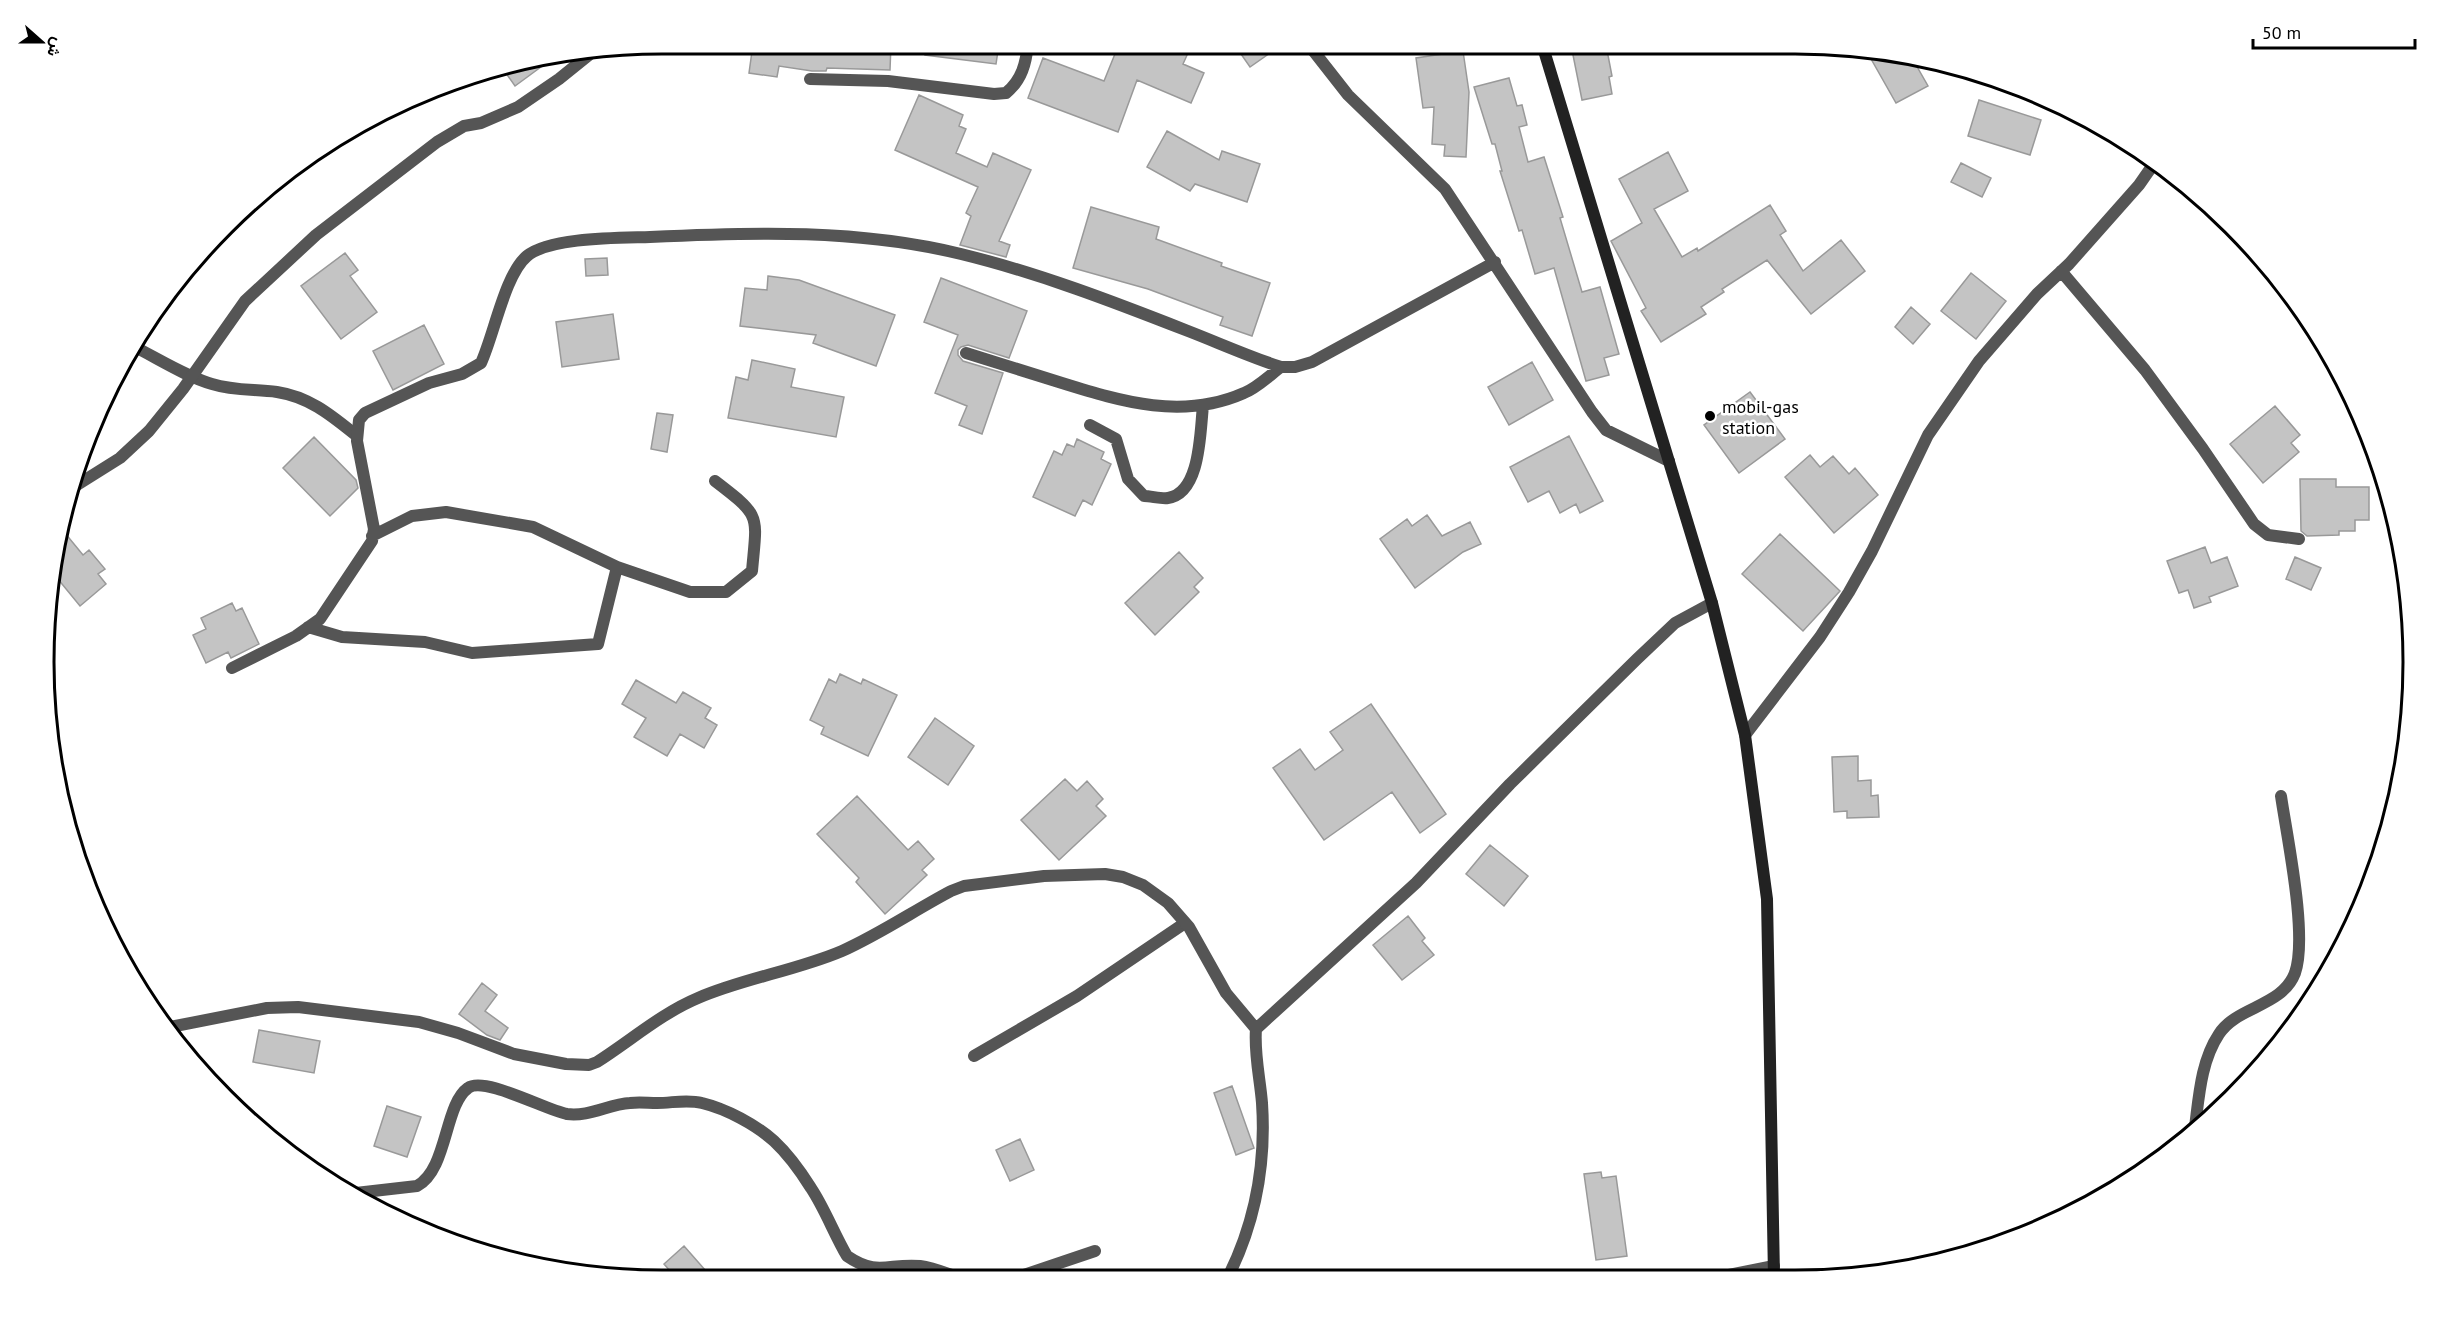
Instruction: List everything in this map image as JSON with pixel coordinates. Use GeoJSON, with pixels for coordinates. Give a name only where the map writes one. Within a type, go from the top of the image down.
{"type":"FeatureCollection","features":[{"type":"Feature","properties":{"kind":"main road"},"geometry":{"type":"LineString","coordinates":[[1545,54],[1712,603],[1745,735],[1767,899],[1774,1270]]}},
{"type":"Feature","properties":{"kind":"street"},"geometry":{"type":"LineString","coordinates":[[810,79],[888,81],[994,94],[1006,93],[1020,77],[1027,54]]}},
{"type":"Feature","properties":{"kind":"street"},"geometry":{"type":"LineString","coordinates":[[1316,54],[1348,95],[1445,189],[1606,430],[1669,461]]}},
{"type":"Feature","properties":{"kind":"street"},"geometry":{"type":"LineString","coordinates":[[82,482],[120,458],[149,431],[192,376],[245,301],[316,235],[437,142],[464,126],[481,123],[518,107],[584,59]]}},
{"type":"Feature","properties":{"kind":"street"},"geometry":{"type":"LineString","coordinates":[[1745,735],[1820,637],[1849,592],[1872,551],[1928,435],[1979,361],[2003,331],[2139,185],[2150,169]]}},
{"type":"Feature","properties":{"kind":"street"},"geometry":{"type":"LineString","coordinates":[[232,668],[296,636],[308,627],[329,608],[362,557],[374,529],[357,436],[358,420],[365,413],[429,383],[462,374],[481,363],[516,267],[528,255],[552,244],[614,238],[770,232],[846,237],[960,254],[1092,294],[1281,367],[1295,367],[1312,362],[1495,262]]}},
{"type":"Feature","properties":{"kind":"street"},"geometry":{"type":"LineString","coordinates":[[2061,271],[2145,370],[2204,449],[2254,524],[2268,535],[2299,539]]}},
{"type":"Feature","properties":{"kind":"street"},"geometry":{"type":"LineString","coordinates":[[140,350],[192,376],[230,388],[292,395],[313,403],[357,436]]}},
{"type":"Feature","properties":{"kind":"street"},"geometry":{"type":"LineString","coordinates":[[966,353],[1116,400],[1161,407],[1203,406],[1247,393],[1281,367]]}},
{"type":"Feature","properties":{"kind":"street"},"geometry":{"type":"LineString","coordinates":[[1090,425],[1116,439],[1128,480],[1144,496],[1169,498],[1188,486],[1197,461],[1203,406]]}},
{"type":"Feature","properties":{"kind":"street"},"geometry":{"type":"LineString","coordinates":[[372,536],[412,516],[446,512],[534,527],[617,567],[690,592],[726,592],[752,571],[756,523],[748,506],[715,481]]}},
{"type":"Feature","properties":{"kind":"street"},"geometry":{"type":"LineString","coordinates":[[308,627],[342,637],[425,642],[472,653],[598,644],[617,567]]}},
{"type":"Feature","properties":{"kind":"street"},"geometry":{"type":"LineString","coordinates":[[1256,1029],[1410,888],[1510,784],[1636,659],[1675,623],[1712,603]]}},
{"type":"Feature","properties":{"kind":"street"},"geometry":{"type":"LineString","coordinates":[[2196,1119],[2199,1092],[2207,1059],[2219,1033],[2240,1016],[2276,998],[2295,973],[2300,940],[2282,796]]}},
{"type":"Feature","properties":{"kind":"street"},"geometry":{"type":"LineString","coordinates":[[175,1026],[267,1008],[298,1007],[419,1022],[458,1033],[514,1054],[566,1065],[589,1065],[697,998],[735,984],[790,970],[843,950],[964,886],[1044,876],[1105,874],[1123,877],[1143,885],[1160,897],[1185,923],[1200,945],[1226,993],[1256,1029],[1255,1050],[1263,1127],[1262,1165],[1251,1217],[1231,1270]]}},
{"type":"Feature","properties":{"kind":"street"},"geometry":{"type":"LineString","coordinates":[[974,1056],[1077,996],[1185,923]]}},
{"type":"Feature","properties":{"kind":"street"},"geometry":{"type":"LineString","coordinates":[[364,1192],[417,1186],[426,1181],[460,1100],[469,1087],[477,1084],[550,1110],[570,1114],[608,1109],[628,1103],[685,1101],[701,1103],[738,1118],[774,1141],[812,1190],[847,1256],[877,1270],[924,1267],[934,1270]]}},
{"type":"Feature","properties":{"kind":"street"},"geometry":{"type":"LineString","coordinates":[[1039,1270],[1095,1251]]}},
{"type":"Feature","properties":{"kind":"building"},"geometry":{"type":"Polygon","coordinates":[[[752,54],[891,54],[890,70],[827,68],[826,71],[812,71],[779,66],[777,77],[749,73],[752,54]]]}},
{"type":"Feature","properties":{"kind":"building"},"geometry":{"type":"Polygon","coordinates":[[[925,54],[998,54],[996,64],[925,54]]]}},
{"type":"Feature","properties":{"kind":"building"},"geometry":{"type":"Polygon","coordinates":[[[1115,54],[1188,54],[1183,64],[1204,73],[1191,103],[1137,80],[1118,132],[1028,98],[1043,58],[1104,81],[1115,54]]]}},
{"type":"Feature","properties":{"kind":"building"},"geometry":{"type":"Polygon","coordinates":[[[1241,54],[1269,54],[1250,67],[1241,54]]]}},
{"type":"Feature","properties":{"kind":"building"},"geometry":{"type":"Polygon","coordinates":[[[1463,54],[1469,92],[1466,157],[1444,156],[1445,145],[1432,144],[1434,107],[1423,108],[1416,58],[1463,54]]]}},
{"type":"Feature","properties":{"kind":"building"},"geometry":{"type":"Polygon","coordinates":[[[1573,54],[1608,54],[1612,76],[1609,77],[1612,94],[1582,100],[1573,54]]]}},
{"type":"Feature","properties":{"kind":"building"},"geometry":{"type":"Polygon","coordinates":[[[1871,59],[1917,67],[1928,86],[1896,103],[1871,59]]]}},
{"type":"Feature","properties":{"kind":"building"},"geometry":{"type":"Polygon","coordinates":[[[542,66],[515,86],[507,75],[542,66]]]}},
{"type":"Feature","properties":{"kind":"building"},"geometry":{"type":"Polygon","coordinates":[[[1509,78],[1517,106],[1522,105],[1527,125],[1519,127],[1528,162],[1544,157],[1563,217],[1560,218],[1582,292],[1600,287],[1619,354],[1604,358],[1609,375],[1586,381],[1554,268],[1535,274],[1522,230],[1519,231],[1500,171],[1502,171],[1495,144],[1492,144],[1474,87],[1509,78]]]}},
{"type":"Feature","properties":{"kind":"building"},"geometry":{"type":"Polygon","coordinates":[[[919,95],[963,115],[959,126],[966,129],[956,153],[987,167],[993,153],[1031,170],[999,241],[1010,245],[1006,257],[960,245],[971,216],[966,213],[978,187],[895,150],[919,95]]]}},
{"type":"Feature","properties":{"kind":"building"},"geometry":{"type":"Polygon","coordinates":[[[1979,100],[2041,120],[2030,155],[1968,136],[1979,100]]]}},
{"type":"Feature","properties":{"kind":"building"},"geometry":{"type":"Polygon","coordinates":[[[1167,131],[1219,160],[1222,151],[1260,164],[1247,202],[1195,184],[1190,191],[1147,167],[1167,131]]]}},
{"type":"Feature","properties":{"kind":"building"},"geometry":{"type":"Polygon","coordinates":[[[1668,152],[1688,191],[1654,209],[1682,257],[1697,248],[1698,251],[1770,205],[1786,231],[1780,235],[1803,271],[1841,240],[1865,271],[1811,314],[1767,260],[1722,289],[1724,292],[1701,307],[1706,314],[1661,342],[1641,311],[1646,308],[1611,241],[1642,223],[1619,179],[1668,152]]]}},
{"type":"Feature","properties":{"kind":"building"},"geometry":{"type":"Polygon","coordinates":[[[1961,163],[1991,178],[1982,197],[1951,182],[1961,163]]]}},
{"type":"Feature","properties":{"kind":"building"},"geometry":{"type":"Polygon","coordinates":[[[1091,207],[1159,227],[1156,239],[1270,283],[1252,336],[1220,325],[1223,317],[1148,289],[1073,268],[1091,207]]]}},
{"type":"Feature","properties":{"kind":"building"},"geometry":{"type":"Polygon","coordinates":[[[345,253],[358,270],[350,276],[377,312],[341,339],[301,286],[345,253]]]}},
{"type":"Feature","properties":{"kind":"building"},"geometry":{"type":"Polygon","coordinates":[[[607,258],[608,275],[586,276],[585,259],[607,258]]]}},
{"type":"Feature","properties":{"kind":"building"},"geometry":{"type":"Polygon","coordinates":[[[1971,273],[2006,301],[1976,339],[1941,311],[1971,273]]]}},
{"type":"Feature","properties":{"kind":"building"},"geometry":{"type":"Polygon","coordinates":[[[768,276],[799,280],[895,315],[876,366],[813,343],[816,335],[740,326],[745,288],[767,290],[768,276]]]}},
{"type":"Feature","properties":{"kind":"building"},"geometry":{"type":"Polygon","coordinates":[[[941,278],[1027,311],[1009,358],[968,345],[958,350],[958,355],[963,361],[1003,373],[982,434],[959,425],[967,406],[935,393],[958,335],[924,322],[941,278]]]}},
{"type":"Feature","properties":{"kind":"building"},"geometry":{"type":"Polygon","coordinates":[[[1911,307],[1930,324],[1913,344],[1895,327],[1911,307]]]}},
{"type":"Feature","properties":{"kind":"building"},"geometry":{"type":"Polygon","coordinates":[[[613,314],[619,359],[562,367],[556,322],[613,314]]]}},
{"type":"Feature","properties":{"kind":"building"},"geometry":{"type":"Polygon","coordinates":[[[424,325],[444,364],[393,390],[373,351],[424,325]]]}},
{"type":"Feature","properties":{"kind":"building"},"geometry":{"type":"Polygon","coordinates":[[[752,360],[795,369],[791,387],[844,397],[836,437],[728,418],[736,377],[748,380],[752,360]]]}},
{"type":"Feature","properties":{"kind":"building"},"geometry":{"type":"Polygon","coordinates":[[[1532,362],[1553,400],[1509,425],[1488,387],[1532,362]]]}},
{"type":"Feature","properties":{"kind":"building"},"geometry":{"type":"Polygon","coordinates":[[[1750,392],[1785,439],[1739,473],[1704,425],[1750,392]]]}},
{"type":"Feature","properties":{"kind":"building"},"geometry":{"type":"Polygon","coordinates":[[[2275,406],[2300,435],[2291,443],[2299,452],[2263,483],[2230,444],[2275,406]]]}},
{"type":"Feature","properties":{"kind":"building"},"geometry":{"type":"Polygon","coordinates":[[[657,413],[673,415],[667,452],[651,449],[657,413]]]}},
{"type":"Feature","properties":{"kind":"building"},"geometry":{"type":"Polygon","coordinates":[[[1569,436],[1603,501],[1580,513],[1576,504],[1560,513],[1549,491],[1528,502],[1510,467],[1569,436]]]}},
{"type":"Feature","properties":{"kind":"building"},"geometry":{"type":"Polygon","coordinates":[[[314,437],[356,480],[358,488],[330,516],[283,468],[314,437]]]}},
{"type":"Feature","properties":{"kind":"building"},"geometry":{"type":"Polygon","coordinates":[[[1077,439],[1104,452],[1101,459],[1111,464],[1092,505],[1083,500],[1075,516],[1033,497],[1054,451],[1062,455],[1067,444],[1074,447],[1077,439]]]}},
{"type":"Feature","properties":{"kind":"building"},"geometry":{"type":"Polygon","coordinates":[[[1810,455],[1820,467],[1833,456],[1849,474],[1855,468],[1878,495],[1834,533],[1785,477],[1810,455]]]}},
{"type":"Feature","properties":{"kind":"building"},"geometry":{"type":"Polygon","coordinates":[[[2300,479],[2336,479],[2336,487],[2369,487],[2369,520],[2355,520],[2355,531],[2339,531],[2339,535],[2307,536],[2301,531],[2300,479]]]}},
{"type":"Feature","properties":{"kind":"building"},"geometry":{"type":"Polygon","coordinates":[[[1427,515],[1442,536],[1470,522],[1481,544],[1463,552],[1415,588],[1380,539],[1407,519],[1412,526],[1427,515]]]}},
{"type":"Feature","properties":{"kind":"building"},"geometry":{"type":"Polygon","coordinates":[[[1780,534],[1840,591],[1803,631],[1742,574],[1780,534]]]}},
{"type":"Feature","properties":{"kind":"building"},"geometry":{"type":"Polygon","coordinates":[[[68,536],[83,555],[89,550],[105,569],[98,574],[106,584],[80,606],[59,581],[68,536]]]}},
{"type":"Feature","properties":{"kind":"building"},"geometry":{"type":"Polygon","coordinates":[[[2205,547],[2211,563],[2227,557],[2238,586],[2209,597],[2211,602],[2194,608],[2188,590],[2179,593],[2167,561],[2205,547]]]}},
{"type":"Feature","properties":{"kind":"building"},"geometry":{"type":"Polygon","coordinates":[[[1179,552],[1203,578],[1194,587],[1199,592],[1155,635],[1125,603],[1179,552]]]}},
{"type":"Feature","properties":{"kind":"building"},"geometry":{"type":"Polygon","coordinates":[[[2295,557],[2321,568],[2311,590],[2286,579],[2295,557]]]}},
{"type":"Feature","properties":{"kind":"building"},"geometry":{"type":"Polygon","coordinates":[[[232,603],[236,611],[242,608],[259,644],[231,658],[228,652],[206,663],[193,635],[206,629],[201,618],[232,603]]]}},
{"type":"Feature","properties":{"kind":"building"},"geometry":{"type":"Polygon","coordinates":[[[840,674],[861,684],[863,679],[897,695],[868,756],[821,734],[824,727],[810,720],[829,679],[836,683],[840,674]]]}},
{"type":"Feature","properties":{"kind":"building"},"geometry":{"type":"Polygon","coordinates":[[[636,680],[676,703],[683,692],[711,708],[705,718],[717,725],[704,748],[680,734],[667,756],[634,737],[646,718],[622,704],[636,680]]]}},
{"type":"Feature","properties":{"kind":"building"},"geometry":{"type":"Polygon","coordinates":[[[1371,704],[1446,814],[1420,833],[1392,792],[1324,840],[1273,768],[1300,749],[1315,770],[1343,750],[1330,732],[1371,704]]]}},
{"type":"Feature","properties":{"kind":"building"},"geometry":{"type":"Polygon","coordinates":[[[935,718],[974,746],[948,785],[908,757],[935,718]]]}},
{"type":"Feature","properties":{"kind":"building"},"geometry":{"type":"Polygon","coordinates":[[[1858,756],[1858,781],[1871,780],[1871,796],[1878,795],[1879,817],[1847,818],[1847,811],[1834,812],[1832,757],[1858,756]]]}},
{"type":"Feature","properties":{"kind":"building"},"geometry":{"type":"Polygon","coordinates":[[[1065,779],[1077,791],[1087,781],[1103,799],[1096,806],[1106,816],[1059,860],[1021,820],[1065,779]]]}},
{"type":"Feature","properties":{"kind":"building"},"geometry":{"type":"Polygon","coordinates":[[[857,796],[908,850],[918,841],[934,859],[922,870],[927,875],[885,914],[856,882],[859,878],[817,834],[857,796]]]}},
{"type":"Feature","properties":{"kind":"building"},"geometry":{"type":"Polygon","coordinates":[[[1490,845],[1528,876],[1504,906],[1466,874],[1490,845]]]}},
{"type":"Feature","properties":{"kind":"building"},"geometry":{"type":"Polygon","coordinates":[[[1408,916],[1425,938],[1422,941],[1434,955],[1402,980],[1373,945],[1408,916]]]}},
{"type":"Feature","properties":{"kind":"building"},"geometry":{"type":"Polygon","coordinates":[[[482,983],[497,995],[485,1011],[508,1028],[500,1040],[487,1035],[459,1014],[482,983]]]}},
{"type":"Feature","properties":{"kind":"building"},"geometry":{"type":"Polygon","coordinates":[[[259,1030],[320,1041],[314,1073],[253,1062],[259,1030]]]}},
{"type":"Feature","properties":{"kind":"building"},"geometry":{"type":"Polygon","coordinates":[[[1232,1086],[1254,1148],[1236,1155],[1214,1093],[1232,1086]]]}},
{"type":"Feature","properties":{"kind":"building"},"geometry":{"type":"Polygon","coordinates":[[[387,1106],[421,1117],[407,1157],[374,1146],[387,1106]]]}},
{"type":"Feature","properties":{"kind":"building"},"geometry":{"type":"Polygon","coordinates":[[[1020,1139],[1034,1170],[1010,1181],[996,1150],[1020,1139]]]}},
{"type":"Feature","properties":{"kind":"building"},"geometry":{"type":"Polygon","coordinates":[[[1601,1172],[1602,1178],[1616,1176],[1627,1256],[1596,1260],[1584,1174],[1601,1172]]]}},
{"type":"Feature","properties":{"kind":"building"},"geometry":{"type":"Polygon","coordinates":[[[684,1246],[705,1270],[669,1270],[664,1264],[684,1246]]]}},
{"type":"Feature","properties":{"kind":"place","name":"mobil-gas station"},"geometry":{"type":"Point","coordinates":[1710,416]}}]}
